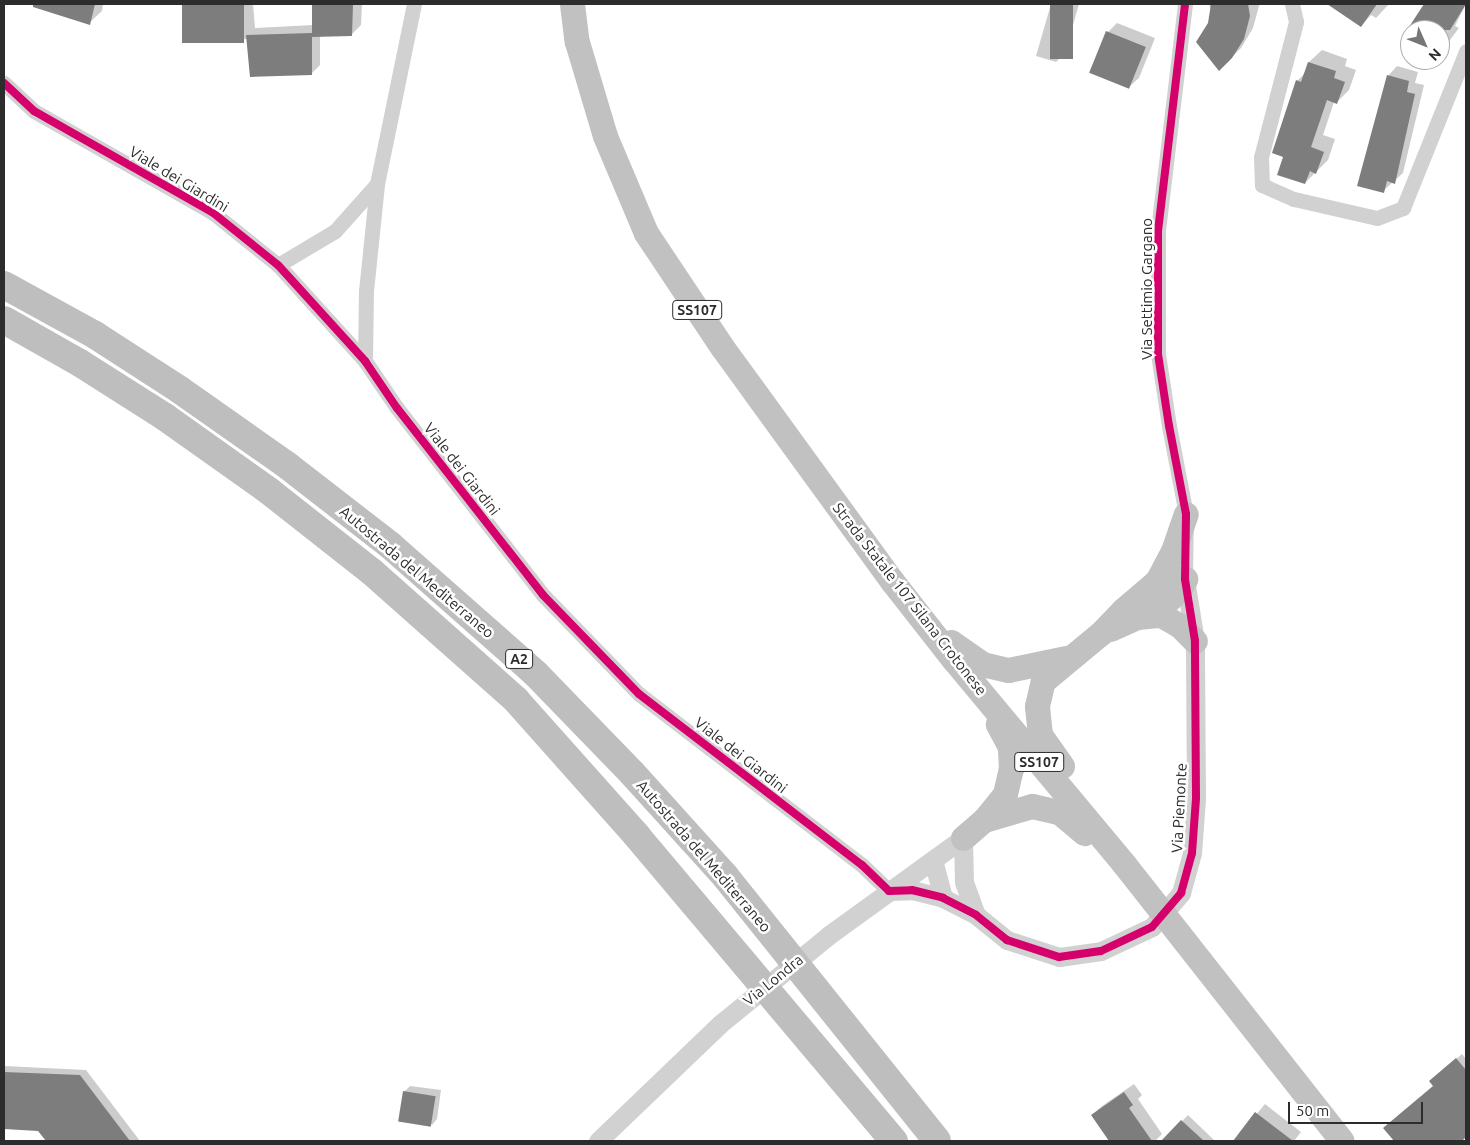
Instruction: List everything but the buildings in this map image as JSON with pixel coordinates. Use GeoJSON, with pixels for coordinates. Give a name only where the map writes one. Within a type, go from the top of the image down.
{"type":"FeatureCollection","features":[{"type":"Feature","properties":{"kind":"highway","name":"Strada Statale 107 Silana Crotonese"},"geometry":{"type":"LineString","coordinates":[[572,4],[577,42],[605,136],[646,232],[722,347],[892,581],[954,660],[1124,864],[1342,1141]]}},
{"type":"Feature","properties":{"kind":"highway","name":"Autostrada del Mediterraneo"},"geometry":{"type":"LineString","coordinates":[[4,285],[95,335],[180,390],[288,466],[390,546],[536,674],[632,772],[725,876],[937,1141]]}},
{"type":"Feature","properties":{"kind":"highway","name":"Autostrada del Mediterraneo"},"geometry":{"type":"LineString","coordinates":[[4,320],[80,363],[164,417],[269,491],[372,572],[516,700],[636,836],[894,1141]]}},
{"type":"Feature","properties":{"kind":"highway"},"geometry":{"type":"LineString","coordinates":[[1124,864],[1116,841],[1040,735],[1037,706],[1043,681],[1101,633],[1157,581],[1173,551],[1186,514]]}},
{"type":"Feature","properties":{"kind":"highway"},"geometry":{"type":"LineString","coordinates":[[1101,633],[1166,602],[1179,590],[1185,579],[1172,577],[1157,581]]}},
{"type":"Feature","properties":{"kind":"highway"},"geometry":{"type":"LineString","coordinates":[[892,581],[953,645],[982,664],[1008,670],[1071,657]]}},
{"type":"Feature","properties":{"kind":"highway"},"geometry":{"type":"LineString","coordinates":[[1137,617],[1161,615],[1180,626],[1195,641]]}},
{"type":"Feature","properties":{"kind":"highway"},"geometry":{"type":"LineString","coordinates":[[954,660],[999,724],[1010,747],[1011,769],[1005,794],[984,820],[963,838]]}},
{"type":"Feature","properties":{"kind":"highway"},"geometry":{"type":"LineString","coordinates":[[984,820],[1032,806],[1059,812],[1084,832],[1145,892]]}},
{"type":"Feature","properties":{"kind":"highway"},"geometry":{"type":"LineString","coordinates":[[636,836],[662,887],[870,1141]]}},
{"type":"Feature","properties":{"kind":"street"},"geometry":{"type":"LineString","coordinates":[[364,362],[366,291],[377,184],[414,4]]}},
{"type":"Feature","properties":{"kind":"street"},"geometry":{"type":"LineString","coordinates":[[1292,4],[1296,22],[1261,156],[1262,185],[1294,199],[1377,218],[1403,208],[1466,52]]}},
{"type":"Feature","properties":{"kind":"street","name":"Via Settimio Gargano"},"geometry":{"type":"LineString","coordinates":[[1182,5],[1158,231],[1158,354],[1186,514]]}},
{"type":"Feature","properties":{"kind":"street","name":"Viale dei Giardini"},"geometry":{"type":"LineString","coordinates":[[4,83],[34,111],[212,212],[278,265],[364,362],[397,408],[543,595],[639,694],[862,865],[889,891]]}},
{"type":"Feature","properties":{"kind":"street"},"geometry":{"type":"LineString","coordinates":[[278,265],[335,231],[377,184]]}},
{"type":"Feature","properties":{"kind":"street","name":"Via Piemonte"},"geometry":{"type":"LineString","coordinates":[[889,891],[912,890],[943,898],[976,915],[1006,940],[1059,957],[1101,951],[1152,927],[1180,893],[1192,852],[1196,798],[1195,641],[1185,579],[1186,514]]}},
{"type":"Feature","properties":{"kind":"street"},"geometry":{"type":"LineString","coordinates":[[963,838],[964,882],[976,915]]}},
{"type":"Feature","properties":{"kind":"street","name":"Via Londra"},"geometry":{"type":"LineString","coordinates":[[598,1141],[720,1024],[829,935],[963,838]]}},
{"type":"Feature","properties":{"kind":"street"},"geometry":{"type":"LineString","coordinates":[[933,860],[964,882]]}},
{"type":"Feature","properties":{"kind":"street"},"geometry":{"type":"LineString","coordinates":[[933,860],[943,898]]}},
{"type":"Feature","properties":{"kind":"cycle path"},"geometry":{"type":"LineString","coordinates":[[4,83],[34,111],[212,212],[278,265],[365,361],[397,408],[543,595],[639,694],[862,865],[889,891],[912,890],[943,898],[976,915],[1007,940],[1059,957],[1101,951],[1152,927],[1181,893],[1192,853],[1196,798],[1195,641],[1185,579],[1186,514],[1169,426],[1158,354],[1158,231],[1185,4]]}}]}
